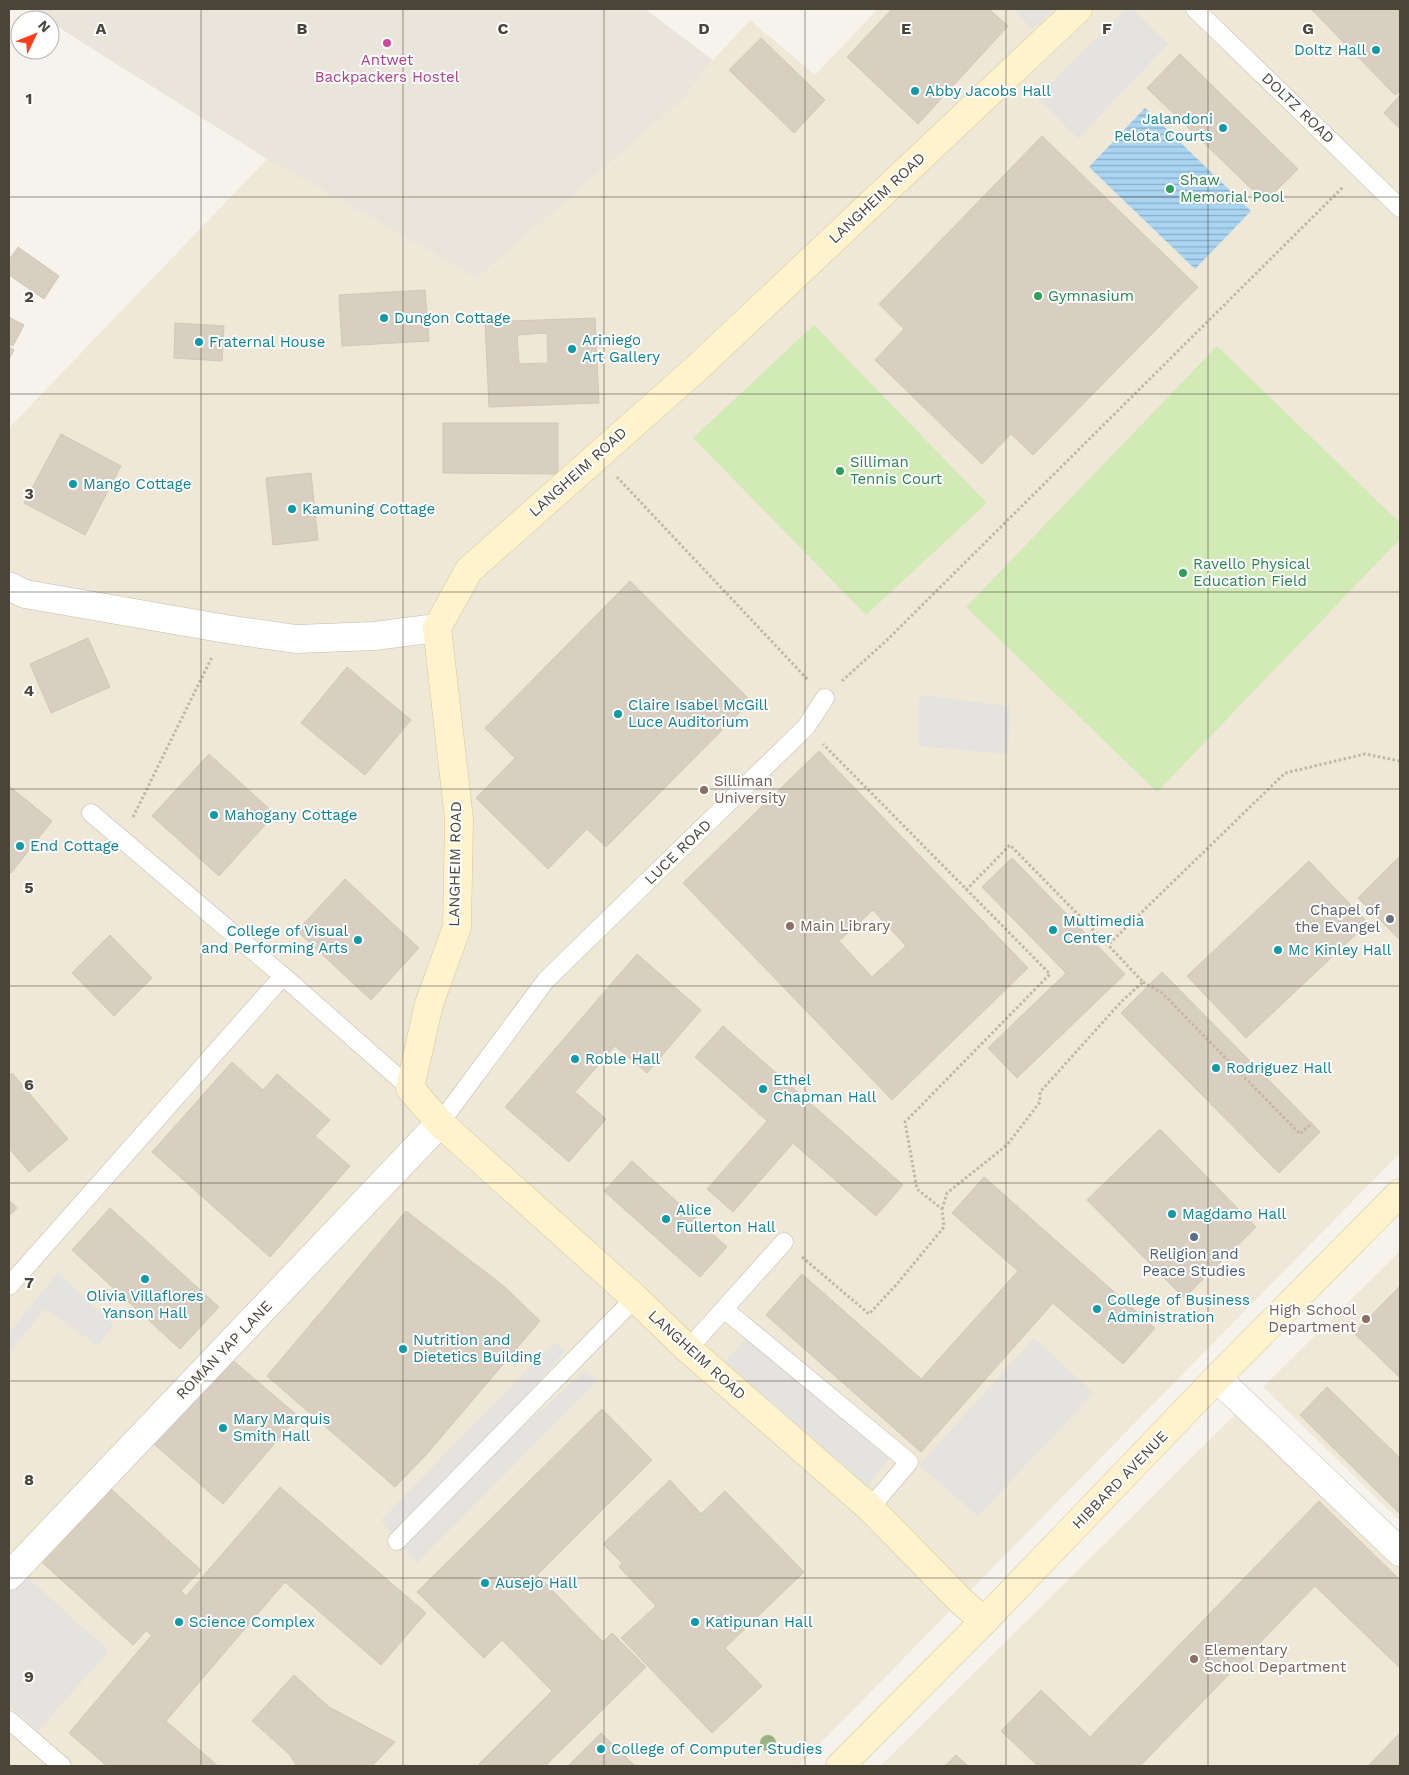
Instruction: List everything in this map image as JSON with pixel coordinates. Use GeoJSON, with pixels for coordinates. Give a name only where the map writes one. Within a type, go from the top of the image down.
{"type":"FeatureCollection","features":[{"type":"Feature","properties":{"kind":"street","name":"LANGHEIM ROAD"},"geometry":{"type":"LineString","coordinates":[[984,1621],[961,1601],[870,1508],[688,1349],[635,1298],[440,1123],[410,1088],[430,1004],[457,927],[459,819],[437,628],[469,570],[698,366],[1078,9]]}},
{"type":"Feature","properties":{"kind":"street"},"geometry":{"type":"LineString","coordinates":[[9,586],[25,594],[226,629],[296,639],[374,636],[437,628]]}},
{"type":"Feature","properties":{"kind":"street","name":"ROMAN YAP LANE"},"geometry":{"type":"LineString","coordinates":[[9,1576],[440,1123]]}},
{"type":"Feature","properties":{"kind":"street","name":"HIBBARD AVENUE"},"geometry":{"type":"LineString","coordinates":[[840,1766],[984,1621],[1217,1378],[1400,1193]]}},
{"type":"Feature","properties":{"kind":"street"},"geometry":{"type":"LineString","coordinates":[[1217,1378],[1400,1552]]}},
{"type":"Feature","properties":{"kind":"lane","name":"DOLTZ ROAD"},"geometry":{"type":"LineString","coordinates":[[1195,9],[1362,169],[1400,208]]}},
{"type":"Feature","properties":{"kind":"lane","name":"LUCE ROAD"},"geometry":{"type":"LineString","coordinates":[[440,1123],[546,980],[806,727],[825,698]]}},
{"type":"Feature","properties":{"kind":"lane","name":"LANGHEIM ROAD"},"geometry":{"type":"LineString","coordinates":[[91,813],[283,976],[410,1088]]}},
{"type":"Feature","properties":{"kind":"lane"},"geometry":{"type":"LineString","coordinates":[[9,1286],[283,976]]}},
{"type":"Feature","properties":{"kind":"lane"},"geometry":{"type":"LineString","coordinates":[[688,1349],[784,1242]]}},
{"type":"Feature","properties":{"kind":"lane"},"geometry":{"type":"LineString","coordinates":[[397,1542],[635,1298]]}},
{"type":"Feature","properties":{"kind":"lane"},"geometry":{"type":"LineString","coordinates":[[724,1309],[909,1462],[870,1508]]}},
{"type":"Feature","properties":{"kind":"lane"},"geometry":{"type":"LineString","coordinates":[[9,1720],[62,1766]]}},
{"type":"Feature","properties":{"kind":"path"},"geometry":{"type":"LineString","coordinates":[[596,455],[825,698],[886,641],[1362,169]]}},
{"type":"Feature","properties":{"kind":"path"},"geometry":{"type":"LineString","coordinates":[[122,838],[226,629]]}},
{"type":"Feature","properties":{"kind":"path"},"geometry":{"type":"LineString","coordinates":[[806,727],[1050,974],[905,1122],[917,1189],[942,1209]]}},
{"type":"Feature","properties":{"kind":"path"},"geometry":{"type":"LineString","coordinates":[[1108,945],[1285,774],[1365,754],[1400,761]]}},
{"type":"Feature","properties":{"kind":"path"},"geometry":{"type":"LineString","coordinates":[[966,890],[1010,844],[1143,982],[1162,993],[1300,1134],[1312,1123]]}},
{"type":"Feature","properties":{"kind":"path"},"geometry":{"type":"LineString","coordinates":[[784,1242],[869,1314],[898,1284],[944,1227],[942,1209],[947,1194],[1007,1145],[1040,1102],[1040,1092],[1121,1002],[1143,982]]}},
{"type":"Feature","properties":{"kind":"shaded area"},"geometry":{"type":"Polygon","coordinates":[[[29,9],[645,9],[713,60],[685,98],[477,279],[267,159],[60,28],[60,10],[29,9]]]}},
{"type":"Feature","properties":{"kind":"shaded area","name":"Silliman University"},"geometry":{"type":"Polygon","coordinates":[[[878,9],[1400,9],[1400,1153],[798,1766],[9,1766],[9,428],[267,159],[477,279],[685,98],[713,60],[750,20],[815,75],[878,9]]]}},
{"type":"Feature","properties":{"kind":"shaded area"},"geometry":{"type":"Polygon","coordinates":[[[1013,9],[1054,9],[1032,29],[1013,9]]]}},
{"type":"Feature","properties":{"kind":"shaded area"},"geometry":{"type":"Polygon","coordinates":[[[1126,9],[1133,9],[1168,44],[1078,139],[1037,97],[1126,9]]]}},
{"type":"Feature","properties":{"kind":"shaded area"},"geometry":{"type":"Polygon","coordinates":[[[919,695],[1010,706],[1008,754],[918,746],[919,695]]]}},
{"type":"Feature","properties":{"kind":"shaded area","name":"High School Department"},"geometry":{"type":"Polygon","coordinates":[[[1400,1251],[1400,1521],[1263,1387],[1400,1251]]]}},
{"type":"Feature","properties":{"kind":"shaded area"},"geometry":{"type":"Polygon","coordinates":[[[58,1272],[114,1325],[98,1346],[45,1309],[9,1353],[9,1333],[58,1272]]]}},
{"type":"Feature","properties":{"kind":"shaded area"},"geometry":{"type":"Polygon","coordinates":[[[749,1335],[891,1456],[862,1494],[718,1370],[749,1335]]]}},
{"type":"Feature","properties":{"kind":"shaded area"},"geometry":{"type":"Polygon","coordinates":[[[1034,1338],[1094,1393],[978,1516],[919,1465],[1034,1338]]]}},
{"type":"Feature","properties":{"kind":"shaded area"},"geometry":{"type":"Polygon","coordinates":[[[554,1342],[566,1350],[401,1537],[585,1371],[598,1380],[417,1563],[381,1520],[554,1342]]]}},
{"type":"Feature","properties":{"kind":"shaded area","name":"Elementary School Department"},"geometry":{"type":"Polygon","coordinates":[[[1245,1405],[1400,1552],[1400,1766],[880,1766],[1245,1405]]]}},
{"type":"Feature","properties":{"kind":"shaded area"},"geometry":{"type":"Polygon","coordinates":[[[23,1573],[109,1651],[38,1731],[9,1705],[9,1589],[23,1573]]]}},
{"type":"Feature","properties":{"kind":"green space","name":"Silliman Tennis Court"},"geometry":{"type":"Polygon","coordinates":[[[814,325],[987,503],[866,615],[693,438],[814,325]]]}},
{"type":"Feature","properties":{"kind":"green space","name":"Ravello Physical Education Field"},"geometry":{"type":"Polygon","coordinates":[[[1217,346],[1400,523],[1400,539],[1157,792],[966,607],[1217,346]]]}},
{"type":"Feature","properties":{"kind":"water","name":"Shaw Memorial Pool"},"geometry":{"type":"Polygon","coordinates":[[[1145,108],[1251,211],[1195,269],[1089,167],[1145,108]]]}},
{"type":"Feature","properties":{"kind":"building","name":"Abby Jacobs Hall"},"geometry":{"type":"Polygon","coordinates":[[[892,9],[989,9],[1008,26],[918,124],[847,57],[892,9]]]}},
{"type":"Feature","properties":{"kind":"building","name":"Doltz Hall"},"geometry":{"type":"Polygon","coordinates":[[[1311,9],[1400,9],[1400,91],[1395,95],[1311,9]]]}},
{"type":"Feature","properties":{"kind":"building"},"geometry":{"type":"Polygon","coordinates":[[[761,38],[825,100],[794,133],[729,70],[761,38]]]}},
{"type":"Feature","properties":{"kind":"building","name":"Jalandoni Pelota Courts"},"geometry":{"type":"Polygon","coordinates":[[[1180,54],[1298,169],[1265,202],[1147,88],[1180,54]]]}},
{"type":"Feature","properties":{"kind":"building"},"geometry":{"type":"Polygon","coordinates":[[[1400,95],[1400,129],[1384,113],[1400,95]]]}},
{"type":"Feature","properties":{"kind":"building","name":"Gymnasium"},"geometry":{"type":"Polygon","coordinates":[[[1042,136],[1198,287],[1033,455],[1011,434],[982,464],[875,360],[904,329],[879,304],[1042,136]]]}},
{"type":"Feature","properties":{"kind":"building"},"geometry":{"type":"Polygon","coordinates":[[[18,247],[59,276],[44,299],[9,275],[9,260],[18,247]]]}},
{"type":"Feature","properties":{"kind":"building","name":"Dungon Cottage"},"geometry":{"type":"Polygon","coordinates":[[[425,290],[429,341],[342,346],[339,295],[425,290]]]}},
{"type":"Feature","properties":{"kind":"building"},"geometry":{"type":"Polygon","coordinates":[[[9,317],[24,325],[13,346],[9,344],[9,317]]]}},
{"type":"Feature","properties":{"kind":"building","name":"Ariniego Art Gallery"},"geometry":{"type":"Polygon","coordinates":[[[595,318],[599,403],[489,407],[485,322],[595,318]],[[547,333],[517,335],[519,364],[548,363],[547,333]]]}},
{"type":"Feature","properties":{"kind":"building","name":"Fraternal House"},"geometry":{"type":"Polygon","coordinates":[[[175,323],[224,326],[222,361],[174,358],[175,323]]]}},
{"type":"Feature","properties":{"kind":"building"},"geometry":{"type":"Polygon","coordinates":[[[9,347],[14,350],[9,359],[9,347]]]}},
{"type":"Feature","properties":{"kind":"building"},"geometry":{"type":"Polygon","coordinates":[[[443,423],[558,423],[558,474],[443,473],[443,423]]]}},
{"type":"Feature","properties":{"kind":"building","name":"Mango Cottage"},"geometry":{"type":"Polygon","coordinates":[[[61,434],[121,466],[85,535],[24,503],[61,434]]]}},
{"type":"Feature","properties":{"kind":"building","name":"Kamuning Cottage"},"geometry":{"type":"Polygon","coordinates":[[[311,473],[318,540],[273,545],[266,478],[311,473]]]}},
{"type":"Feature","properties":{"kind":"building","name":"Claire Isabel McGill Luce Auditorium"},"geometry":{"type":"Polygon","coordinates":[[[630,581],[751,701],[606,847],[587,829],[548,869],[476,798],[515,758],[485,728],[630,581]]]}},
{"type":"Feature","properties":{"kind":"building"},"geometry":{"type":"Polygon","coordinates":[[[88,638],[110,687],[51,713],[30,664],[88,638]]]}},
{"type":"Feature","properties":{"kind":"building"},"geometry":{"type":"Polygon","coordinates":[[[347,667],[411,720],[365,775],[301,723],[347,667]]]}},
{"type":"Feature","properties":{"kind":"building","name":"Main Library"},"geometry":{"type":"Polygon","coordinates":[[[819,751],[1028,968],[892,1100],[683,883],[819,751]],[[873,910],[839,941],[872,977],[906,946],[873,910]]]}},
{"type":"Feature","properties":{"kind":"building","name":"Mahogany Cottage"},"geometry":{"type":"Polygon","coordinates":[[[209,754],[275,814],[219,876],[152,816],[209,754]]]}},
{"type":"Feature","properties":{"kind":"building","name":"End Cottage"},"geometry":{"type":"Polygon","coordinates":[[[9,786],[52,821],[11,873],[9,871],[9,786]]]}},
{"type":"Feature","properties":{"kind":"building","name":"Chapel of the Evangel"},"geometry":{"type":"Polygon","coordinates":[[[1400,856],[1400,940],[1358,898],[1400,856]]]}},
{"type":"Feature","properties":{"kind":"building","name":"Multimedia Center"},"geometry":{"type":"Polygon","coordinates":[[[1012,858],[1125,974],[1017,1078],[988,1048],[1066,973],[982,887],[1012,858]]]}},
{"type":"Feature","properties":{"kind":"building","name":"Mc Kinley Hall"},"geometry":{"type":"Polygon","coordinates":[[[1309,861],[1368,923],[1246,1038],[1187,976],[1309,861]]]}},
{"type":"Feature","properties":{"kind":"building","name":"College of Visual and Performing Arts"},"geometry":{"type":"Polygon","coordinates":[[[345,879],[419,948],[371,1000],[297,931],[345,879]]]}},
{"type":"Feature","properties":{"kind":"building"},"geometry":{"type":"Polygon","coordinates":[[[110,935],[152,978],[114,1016],[72,973],[110,935]]]}},
{"type":"Feature","properties":{"kind":"building","name":"Roble Hall"},"geometry":{"type":"Polygon","coordinates":[[[637,954],[701,1010],[647,1073],[615,1046],[575,1092],[606,1119],[569,1162],[505,1107],[637,954]]]}},
{"type":"Feature","properties":{"kind":"building","name":"Rodriguez Hall"},"geometry":{"type":"Polygon","coordinates":[[[1162,972],[1320,1132],[1279,1173],[1121,1013],[1162,972]]]}},
{"type":"Feature","properties":{"kind":"building","name":"Ethel Chapman Hall"},"geometry":{"type":"Polygon","coordinates":[[[723,1026],[903,1185],[876,1216],[793,1143],[733,1212],[707,1189],[767,1121],[695,1057],[723,1026]]]}},
{"type":"Feature","properties":{"kind":"building"},"geometry":{"type":"Polygon","coordinates":[[[232,1062],[263,1090],[277,1074],[330,1120],[315,1136],[350,1166],[270,1257],[152,1152],[232,1062]]]}},
{"type":"Feature","properties":{"kind":"building"},"geometry":{"type":"Polygon","coordinates":[[[12,1073],[68,1139],[29,1172],[9,1148],[9,1076],[12,1073]]]}},
{"type":"Feature","properties":{"kind":"building","name":"Magdamo Hall"},"geometry":{"type":"Polygon","coordinates":[[[1160,1129],[1256,1227],[1184,1298],[1087,1200],[1160,1129]]]}},
{"type":"Feature","properties":{"kind":"building","name":"Alice Fullerton Hall"},"geometry":{"type":"Polygon","coordinates":[[[632,1161],[727,1247],[700,1277],[604,1191],[632,1161]]]}},
{"type":"Feature","properties":{"kind":"building","name":"College of Business Administration"},"geometry":{"type":"Polygon","coordinates":[[[984,1177],[1155,1328],[1123,1364],[1053,1303],[921,1452],[766,1315],[802,1274],[921,1379],[1018,1271],[952,1213],[984,1177]]]}},
{"type":"Feature","properties":{"kind":"building"},"geometry":{"type":"Polygon","coordinates":[[[9,1200],[17,1208],[9,1216],[9,1200]]]}},
{"type":"Feature","properties":{"kind":"building","name":"Olivia Villaflores Yanson Hall"},"geometry":{"type":"Polygon","coordinates":[[[110,1208],[219,1307],[180,1349],[72,1250],[110,1208]]]}},
{"type":"Feature","properties":{"kind":"building","name":"Nutrition and Dietetics Building"},"geometry":{"type":"Polygon","coordinates":[[[406,1211],[505,1287],[540,1321],[426,1455],[395,1487],[267,1376],[406,1211]]]}},
{"type":"Feature","properties":{"kind":"building"},"geometry":{"type":"Polygon","coordinates":[[[1400,1286],[1400,1378],[1354,1333],[1400,1286]]]}},
{"type":"Feature","properties":{"kind":"building","name":"Mary Marquis Smith Hall"},"geometry":{"type":"Polygon","coordinates":[[[223,1352],[298,1416],[223,1504],[148,1439],[223,1352]]]}},
{"type":"Feature","properties":{"kind":"building"},"geometry":{"type":"Polygon","coordinates":[[[1327,1387],[1400,1458],[1400,1514],[1300,1415],[1327,1387]]]}},
{"type":"Feature","properties":{"kind":"building","name":"Ausejo Hall"},"geometry":{"type":"Polygon","coordinates":[[[602,1409],[652,1460],[537,1575],[603,1642],[612,1633],[646,1667],[545,1766],[481,1766],[479,1764],[552,1691],[502,1640],[484,1658],[417,1592],[602,1409]]]}},
{"type":"Feature","properties":{"kind":"building","name":"Science Complex"},"geometry":{"type":"Polygon","coordinates":[[[101,1480],[201,1570],[181,1591],[186,1596],[280,1487],[426,1613],[381,1665],[285,1582],[166,1721],[218,1766],[107,1766],[69,1733],[152,1635],[146,1631],[133,1645],[34,1555],[101,1480]]]}},
{"type":"Feature","properties":{"kind":"building","name":"Katipunan Hall"},"geometry":{"type":"Polygon","coordinates":[[[670,1480],[701,1514],[725,1491],[804,1572],[725,1648],[762,1686],[712,1733],[621,1638],[656,1606],[619,1567],[622,1563],[603,1544],[670,1480]]]}},
{"type":"Feature","properties":{"kind":"building"},"geometry":{"type":"Polygon","coordinates":[[[1319,1501],[1400,1580],[1400,1668],[1315,1586],[1140,1766],[1038,1766],[1001,1731],[1041,1690],[1090,1737],[1319,1501]]]}},
{"type":"Feature","properties":{"kind":"building"},"geometry":{"type":"Polygon","coordinates":[[[294,1675],[329,1707],[395,1742],[372,1766],[297,1766],[289,1754],[252,1721],[294,1675]]]}},
{"type":"Feature","properties":{"kind":"building","name":"College of Computer Studies"},"geometry":{"type":"Polygon","coordinates":[[[601,1733],[635,1766],[568,1766],[601,1733]]]}},
{"type":"Feature","properties":{"kind":"building"},"geometry":{"type":"Polygon","coordinates":[[[1400,1733],[1400,1766],[1368,1766],[1400,1733]]]}},
{"type":"Feature","properties":{"kind":"building"},"geometry":{"type":"Polygon","coordinates":[[[956,1755],[968,1766],[945,1766],[956,1755]]]}},
{"type":"Feature","properties":{"kind":"place","name":"Antwet Backpackers Hostel"},"geometry":{"type":"Point","coordinates":[387,43]}},
{"type":"Feature","properties":{"kind":"place","name":"Doltz Hall"},"geometry":{"type":"Point","coordinates":[1376,50]}},
{"type":"Feature","properties":{"kind":"place","name":"Abby Jacobs Hall"},"geometry":{"type":"Point","coordinates":[915,91]}},
{"type":"Feature","properties":{"kind":"place","name":"Jalandoni Pelota Courts"},"geometry":{"type":"Point","coordinates":[1223,128]}},
{"type":"Feature","properties":{"kind":"place","name":"Shaw Memorial Pool"},"geometry":{"type":"Point","coordinates":[1170,189]}},
{"type":"Feature","properties":{"kind":"place","name":"Gymnasium"},"geometry":{"type":"Point","coordinates":[1038,296]}},
{"type":"Feature","properties":{"kind":"place","name":"Dungon Cottage"},"geometry":{"type":"Point","coordinates":[384,318]}},
{"type":"Feature","properties":{"kind":"place","name":"Fraternal House"},"geometry":{"type":"Point","coordinates":[199,342]}},
{"type":"Feature","properties":{"kind":"place","name":"Ariniego Art Gallery"},"geometry":{"type":"Point","coordinates":[572,349]}},
{"type":"Feature","properties":{"kind":"place","name":"Silliman Tennis Court"},"geometry":{"type":"Point","coordinates":[840,471]}},
{"type":"Feature","properties":{"kind":"place","name":"Mango Cottage"},"geometry":{"type":"Point","coordinates":[73,484]}},
{"type":"Feature","properties":{"kind":"place","name":"Kamuning Cottage"},"geometry":{"type":"Point","coordinates":[292,509]}},
{"type":"Feature","properties":{"kind":"place","name":"Ravello Physical Education Field"},"geometry":{"type":"Point","coordinates":[1183,573]}},
{"type":"Feature","properties":{"kind":"place","name":"Claire Isabel McGill Luce Auditorium"},"geometry":{"type":"Point","coordinates":[618,714]}},
{"type":"Feature","properties":{"kind":"place","name":"Silliman University"},"geometry":{"type":"Point","coordinates":[704,790]}},
{"type":"Feature","properties":{"kind":"place","name":"Mahogany Cottage"},"geometry":{"type":"Point","coordinates":[214,815]}},
{"type":"Feature","properties":{"kind":"place","name":"End Cottage"},"geometry":{"type":"Point","coordinates":[20,846]}},
{"type":"Feature","properties":{"kind":"place","name":"Chapel of the Evangel"},"geometry":{"type":"Point","coordinates":[1390,919]}},
{"type":"Feature","properties":{"kind":"place","name":"Main Library"},"geometry":{"type":"Point","coordinates":[790,926]}},
{"type":"Feature","properties":{"kind":"place","name":"Multimedia Center"},"geometry":{"type":"Point","coordinates":[1053,930]}},
{"type":"Feature","properties":{"kind":"place","name":"College of Visual and Performing Arts"},"geometry":{"type":"Point","coordinates":[358,940]}},
{"type":"Feature","properties":{"kind":"place","name":"Mc Kinley Hall"},"geometry":{"type":"Point","coordinates":[1278,950]}},
{"type":"Feature","properties":{"kind":"place","name":"Roble Hall"},"geometry":{"type":"Point","coordinates":[575,1059]}},
{"type":"Feature","properties":{"kind":"place","name":"Rodriguez Hall"},"geometry":{"type":"Point","coordinates":[1216,1068]}},
{"type":"Feature","properties":{"kind":"place","name":"Ethel Chapman Hall"},"geometry":{"type":"Point","coordinates":[763,1089]}},
{"type":"Feature","properties":{"kind":"place","name":"Magdamo Hall"},"geometry":{"type":"Point","coordinates":[1172,1214]}},
{"type":"Feature","properties":{"kind":"place","name":"Alice Fullerton Hall"},"geometry":{"type":"Point","coordinates":[666,1219]}},
{"type":"Feature","properties":{"kind":"place","name":"Religion and Peace Studies"},"geometry":{"type":"Point","coordinates":[1194,1237]}},
{"type":"Feature","properties":{"kind":"place","name":"Olivia Villaflores Yanson Hall"},"geometry":{"type":"Point","coordinates":[145,1279]}},
{"type":"Feature","properties":{"kind":"place","name":"College of Business Administration"},"geometry":{"type":"Point","coordinates":[1097,1309]}},
{"type":"Feature","properties":{"kind":"place","name":"High School Department"},"geometry":{"type":"Point","coordinates":[1366,1319]}},
{"type":"Feature","properties":{"kind":"place","name":"Nutrition and Dietetics Building"},"geometry":{"type":"Point","coordinates":[403,1349]}},
{"type":"Feature","properties":{"kind":"place","name":"Mary Marquis Smith Hall"},"geometry":{"type":"Point","coordinates":[223,1428]}},
{"type":"Feature","properties":{"kind":"place","name":"Ausejo Hall"},"geometry":{"type":"Point","coordinates":[485,1583]}},
{"type":"Feature","properties":{"kind":"place","name":"Science Complex"},"geometry":{"type":"Point","coordinates":[179,1622]}},
{"type":"Feature","properties":{"kind":"place","name":"Katipunan Hall"},"geometry":{"type":"Point","coordinates":[695,1622]}},
{"type":"Feature","properties":{"kind":"place","name":"Elementary School Department"},"geometry":{"type":"Point","coordinates":[1194,1659]}},
{"type":"Feature","properties":{"kind":"place","name":"College of Computer Studies"},"geometry":{"type":"Point","coordinates":[601,1749]}}]}
